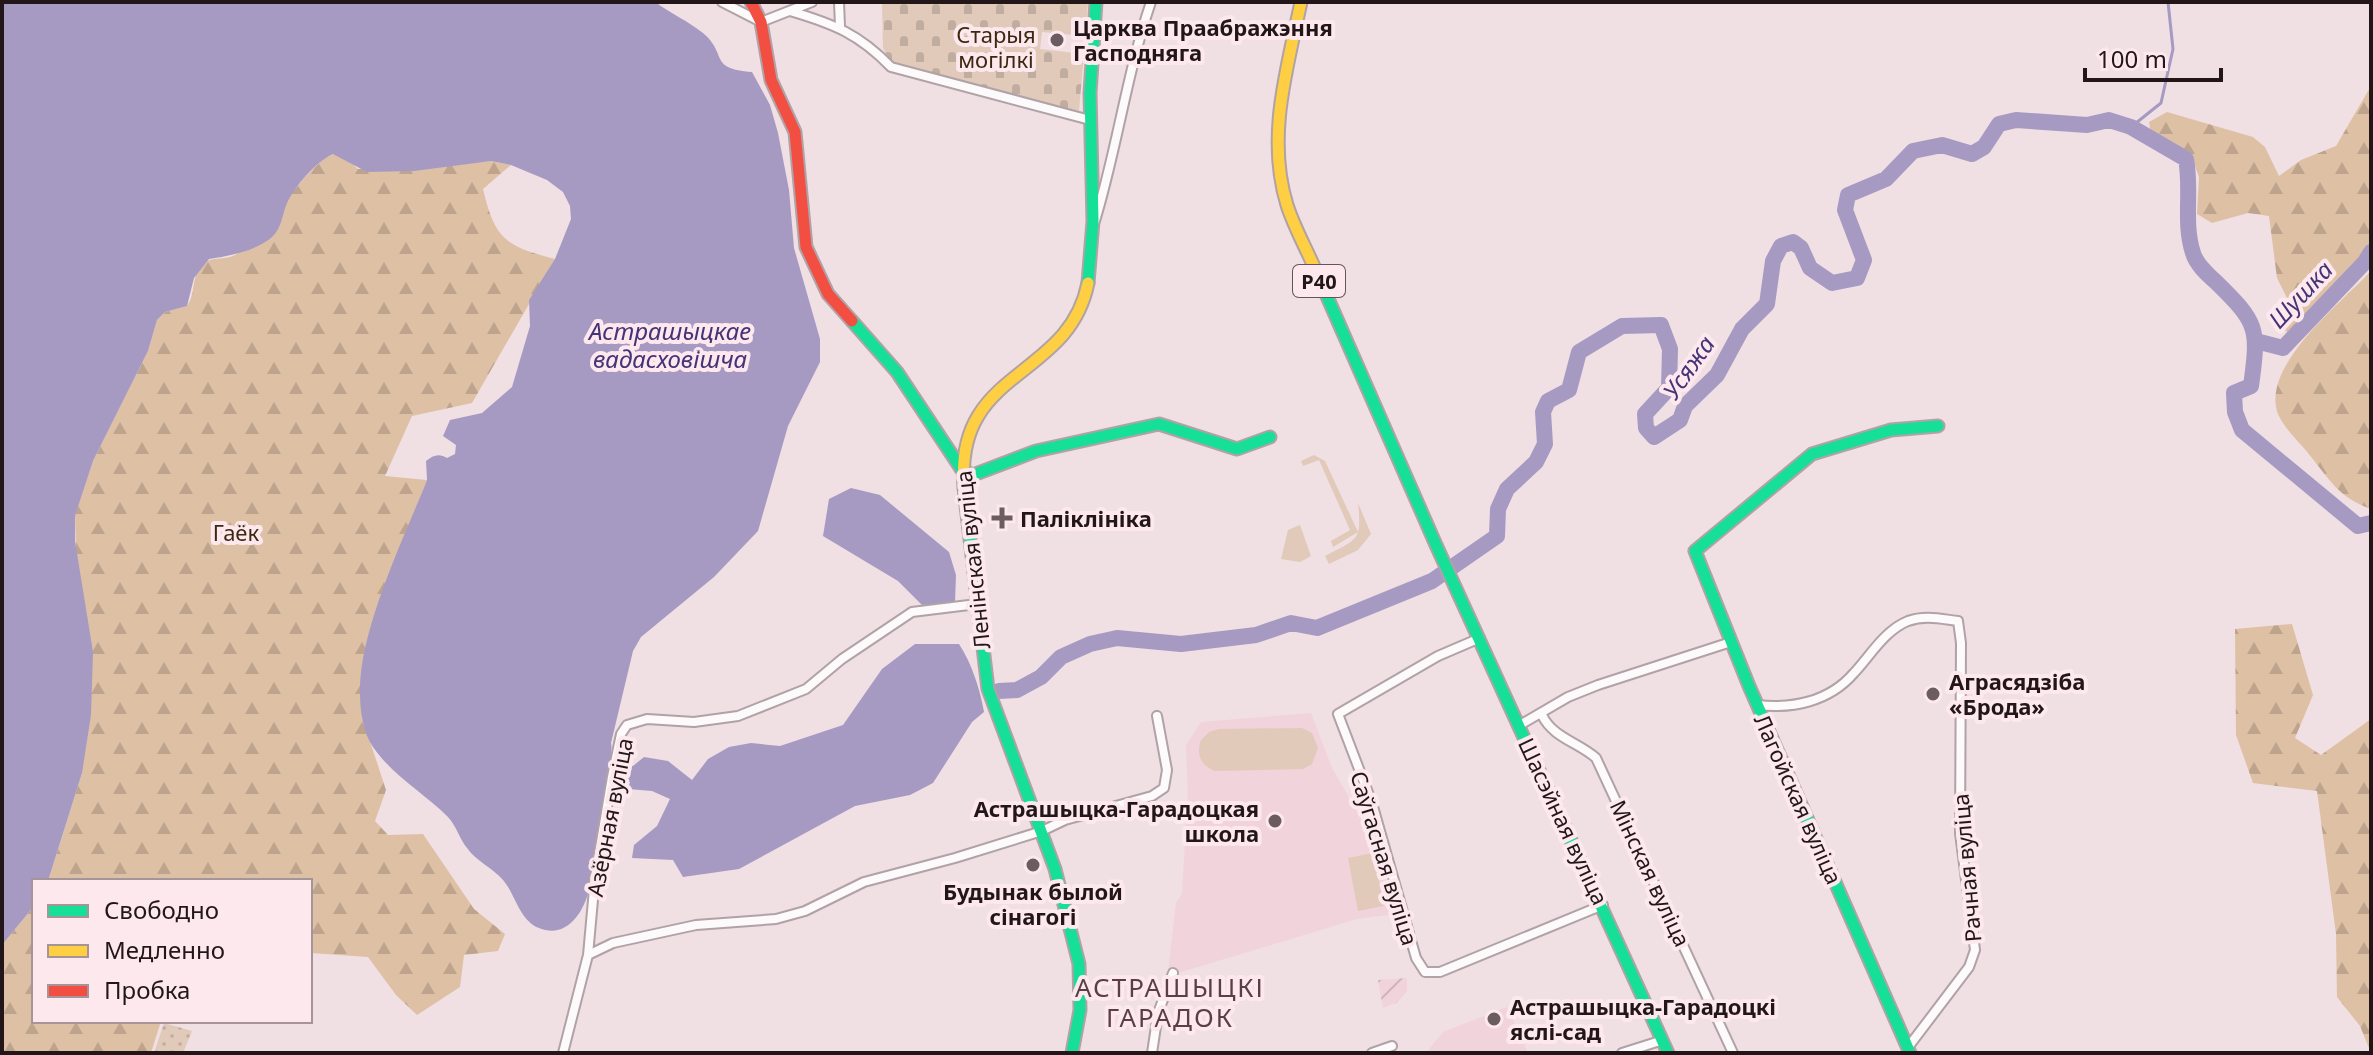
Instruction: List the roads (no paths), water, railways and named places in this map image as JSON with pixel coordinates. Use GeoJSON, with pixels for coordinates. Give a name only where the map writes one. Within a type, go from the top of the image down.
{"type":"FeatureCollection","features":[{"type":"Feature","properties":{"kind":"street"},"geometry":{"type":"LineString","coordinates":[[722,2],[761,22],[812,2]]}},
{"type":"Feature","properties":{"kind":"street"},"geometry":{"type":"LineString","coordinates":[[751,2],[761,22],[771,80],[795,132],[806,247],[828,294],[897,372],[962,470],[973,475],[1036,451],[1159,424],[1237,449],[1270,437]]}},
{"type":"Feature","properties":{"kind":"street"},"geometry":{"type":"LineString","coordinates":[[839,2],[840,26]]}},
{"type":"Feature","properties":{"kind":"street","name":"Ленінская вуліца"},"geometry":{"type":"LineString","coordinates":[[1072,1053],[1081,1014],[1081,994],[1054,860],[1004,746],[988,687],[961,445],[978,414],[1078,314],[1085,292],[1093,229],[1090,120],[1096,2]]}},
{"type":"Feature","properties":{"kind":"street"},"geometry":{"type":"LineString","coordinates":[[1093,229],[1116,154],[1140,33],[1151,2]]}},
{"type":"Feature","properties":{"kind":"street","name":"Шасэйная вуліца"},"geometry":{"type":"LineString","coordinates":[[1301,2],[1278,114],[1281,180],[1299,234],[1436,545],[1668,1053]]}},
{"type":"Feature","properties":{"kind":"street"},"geometry":{"type":"LineString","coordinates":[[790,11],[840,26],[881,54],[891,67],[1090,120]]}},
{"type":"Feature","properties":{"kind":"street","name":"Лагойская вуліца"},"geometry":{"type":"LineString","coordinates":[[1909,1050],[1757,705],[1695,551],[1812,454],[1891,430],[1938,426]]}},
{"type":"Feature","properties":{"kind":"street","name":"Азёрная вуліца"},"geometry":{"type":"LineString","coordinates":[[563,1053],[588,955],[595,878],[621,734],[636,721],[694,722],[738,716],[806,689],[842,659],[912,612],[977,604]]}},
{"type":"Feature","properties":{"kind":"street","name":"Рачная вуліца"},"geometry":{"type":"LineString","coordinates":[[1757,705],[1793,707],[1819,698],[1852,676],[1882,640],[1908,621],[1931,617],[1958,621],[1961,643],[1960,833],[1975,950],[1969,967],[1909,1050]]}},
{"type":"Feature","properties":{"kind":"street","name":"Саўгасная вуліца"},"geometry":{"type":"LineString","coordinates":[[1480,638],[1438,656],[1338,714],[1372,803],[1416,958],[1425,972],[1440,972],[1603,905]]}},
{"type":"Feature","properties":{"kind":"street"},"geometry":{"type":"LineString","coordinates":[[1520,725],[1542,715],[1568,697],[1598,685],[1731,642]]}},
{"type":"Feature","properties":{"kind":"street","name":"Мінская вуліца"},"geometry":{"type":"LineString","coordinates":[[1542,715],[1557,735],[1582,746],[1596,758],[1733,1053]]}},
{"type":"Feature","properties":{"kind":"street"},"geometry":{"type":"LineString","coordinates":[[588,955],[613,943],[696,925],[776,919],[805,911],[864,882],[1152,796],[1164,788],[1167,770],[1157,716]]}},
{"type":"Feature","properties":{"kind":"street"},"geometry":{"type":"LineString","coordinates":[[1152,1053],[1158,1013],[1173,973]]}},
{"type":"Feature","properties":{"kind":"street"},"geometry":{"type":"LineString","coordinates":[[1622,1053],[1663,1040]]}},
{"type":"Feature","properties":{"kind":"street"},"geometry":{"type":"LineString","coordinates":[[1372,1053],[1392,1046]]}},
{"type":"Feature","properties":{"kind":"water","name":"Астрашыцкае вадасховішча"},"geometry":{"type":"Polygon","coordinates":[[[2,2],[655,2],[703,33],[729,68],[752,72],[770,105],[778,133],[789,190],[794,248],[820,339],[820,362],[788,426],[758,531],[714,577],[641,637],[633,651],[611,743],[610,768],[589,890],[572,922],[549,931],[527,919],[503,880],[471,853],[448,817],[381,757],[364,728],[360,694],[361,669],[374,614],[427,480],[426,461],[436,455],[447,458],[455,454],[456,445],[443,436],[450,420],[482,413],[512,387],[530,326],[529,300],[555,259],[571,219],[570,206],[563,192],[547,180],[511,165],[491,161],[414,171],[367,172],[333,154],[314,168],[295,189],[272,237],[250,249],[209,259],[194,278],[187,306],[165,312],[157,320],[148,351],[93,461],[75,516],[75,541],[93,652],[91,715],[82,773],[49,879],[32,879],[32,908],[2,945],[2,2]]]}},
{"type":"Feature","properties":{"kind":"water"},"geometry":{"type":"Polygon","coordinates":[[[851,488],[880,495],[949,552],[956,575],[955,602],[922,605],[898,581],[823,536],[829,499],[851,488]]]}},
{"type":"Feature","properties":{"kind":"water"},"geometry":{"type":"Polygon","coordinates":[[[915,644],[959,644],[975,677],[984,712],[972,722],[933,783],[910,795],[855,806],[739,869],[683,877],[673,860],[632,858],[634,845],[657,826],[670,799],[652,791],[628,789],[630,782],[618,779],[622,766],[633,766],[644,757],[668,761],[692,780],[708,759],[729,747],[751,743],[780,746],[843,725],[882,669],[915,644]]]}},
{"type":"Feature","properties":{"kind":"waterway"},"geometry":{"type":"LineString","coordinates":[[2131,127],[2161,103],[2173,49],[2168,2]]}},
{"type":"Feature","properties":{"kind":"waterway","name":"Усяжа"},"geometry":{"type":"LineString","coordinates":[[999,691],[1017,690],[1041,677],[1061,657],[1090,644],[1117,638],[1181,644],[1256,635],[1291,623],[1317,628],[1432,581],[1497,536],[1498,509],[1507,489],[1536,462],[1545,444],[1543,412],[1548,401],[1569,390],[1579,352],[1622,326],[1661,325],[1670,349],[1669,388],[1645,414],[1646,428],[1654,437],[1680,420],[1685,406],[1717,375],[1742,329],[1767,304],[1773,261],[1781,246],[1793,242],[1801,248],[1810,268],[1832,283],[1857,278],[1864,260],[1845,210],[1848,195],[1886,179],[1913,151],[1942,145],[1972,154],[1984,147],[1999,124],[2016,120],[2087,125],[2109,120],[2131,127],[2186,159],[2189,230],[2194,257],[2240,307],[2248,318],[2255,338],[2251,386],[2234,393],[2235,412],[2242,430],[2358,526],[2371,523]]}},
{"type":"Feature","properties":{"kind":"waterway","name":"Шушка"},"geometry":{"type":"LineString","coordinates":[[2256,341],[2283,348],[2371,252]]}},
{"type":"Feature","properties":{"kind":"place","name":"Царква Праабражэння Гасподняга"},"geometry":{"type":"Point","coordinates":[1057,40]}},
{"type":"Feature","properties":{"kind":"place","name":"Паліклініка"},"geometry":{"type":"Point","coordinates":[1002,518]}},
{"type":"Feature","properties":{"kind":"place","name":"Аграсядзіба «Брода»"},"geometry":{"type":"Point","coordinates":[1933,694]}},
{"type":"Feature","properties":{"kind":"place","name":"Астрашыцка-Гарадоцкая школа"},"geometry":{"type":"Point","coordinates":[1275,821]}},
{"type":"Feature","properties":{"kind":"place","name":"Будынак былой сінагогі"},"geometry":{"type":"Point","coordinates":[1033,865]}},
{"type":"Feature","properties":{"kind":"place","name":"Астрашыцка-Гарадоцкі яслі-сад"},"geometry":{"type":"Point","coordinates":[1494,1019]}},
{"type":"Feature","properties":{"kind":"district","name":"АСТРАШЫЦКІ ГАРАДОК"},"geometry":{"type":"Point","coordinates":[1170,1002]}},
{"type":"Feature","properties":{"kind":"park label","name":"Старыя могілкі"},"geometry":{"type":"Point","coordinates":[996,46]}},
{"type":"Feature","properties":{"kind":"park label","name":"Гаёк"},"geometry":{"type":"Point","coordinates":[236,532]}}]}
